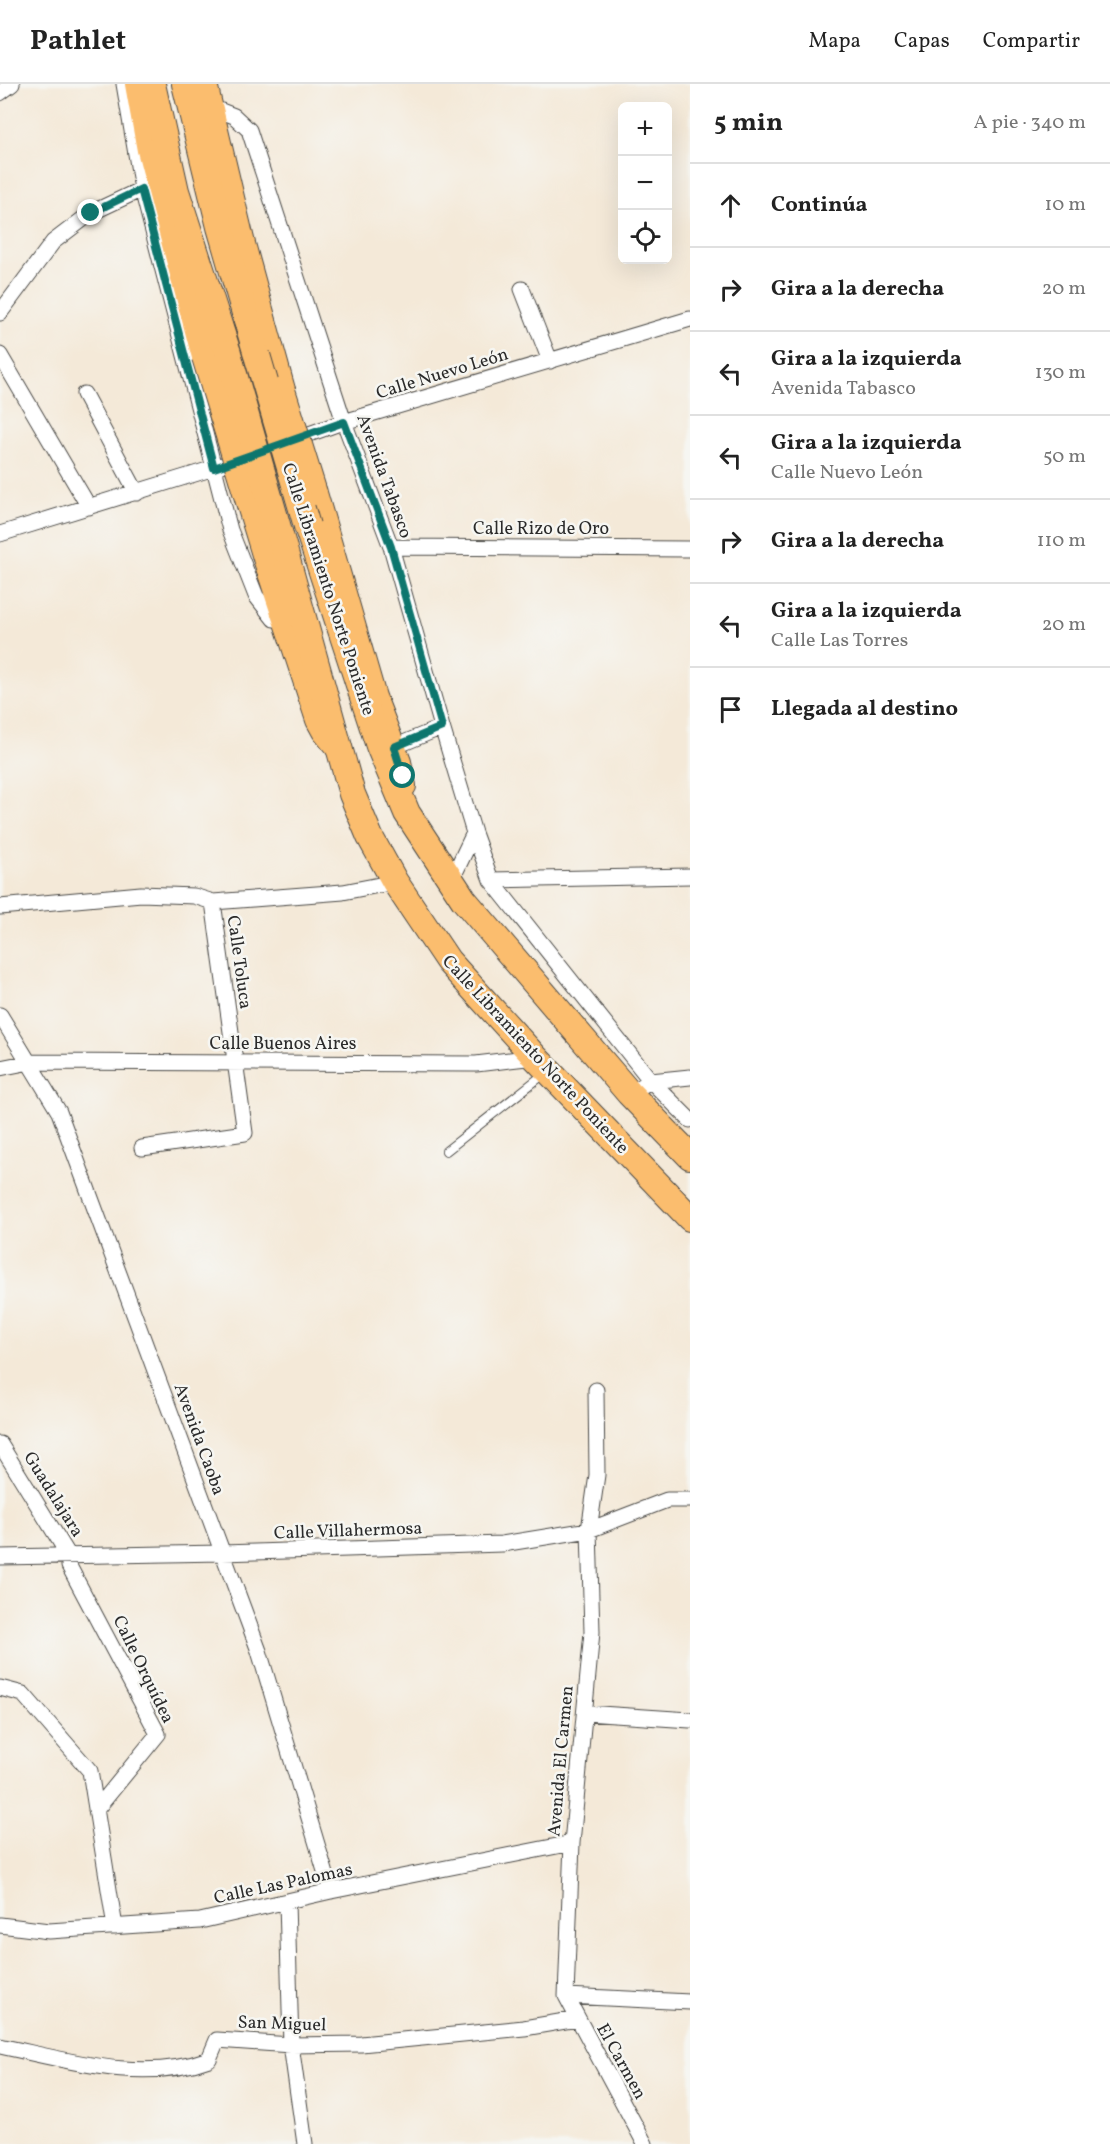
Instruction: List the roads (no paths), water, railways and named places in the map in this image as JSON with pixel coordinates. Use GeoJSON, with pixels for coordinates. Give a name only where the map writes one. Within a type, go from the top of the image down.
{"type":"FeatureCollection","features":[{"type":"Feature","properties":{"kind":"highway","name":"Calle Libramiento Norte Poniente"},"geometry":{"type":"LineString","coordinates":[[152,84],[216,355],[274,554],[352,794],[370,837],[395,882],[448,961],[690,1218]]}},
{"type":"Feature","properties":{"kind":"highway","name":"Calle Libramiento Norte Poniente"},"geometry":{"type":"LineString","coordinates":[[185,84],[207,178],[307,526],[379,746],[407,813],[464,900],[640,1087],[690,1156]]}},
{"type":"Feature","properties":{"kind":"main road","name":"Calle Libramiento Norte Poniente"},"geometry":{"type":"LineString","coordinates":[[137,84],[149,150],[216,355]]}},
{"type":"Feature","properties":{"kind":"main road","name":"Calle Libramiento Norte Poniente"},"geometry":{"type":"LineString","coordinates":[[208,96],[243,244],[283,390],[374,696],[403,776],[407,813]]}},
{"type":"Feature","properties":{"kind":"main road","name":"Calle Libramiento Norte Poniente"},"geometry":{"type":"LineString","coordinates":[[274,554],[286,619],[318,720],[338,748]]}},
{"type":"Feature","properties":{"kind":"street"},"geometry":{"type":"LineString","coordinates":[[0,93],[12,84]]}},
{"type":"Feature","properties":{"kind":"street"},"geometry":{"type":"LineString","coordinates":[[124,84],[141,189],[230,530],[256,596],[274,619],[286,619]]}},
{"type":"Feature","properties":{"kind":"street","name":"Avenida Tabasco"},"geometry":{"type":"LineString","coordinates":[[208,96],[249,130],[344,422],[391,547],[442,727],[474,833],[491,880],[640,1087],[690,1120]]}},
{"type":"Feature","properties":{"kind":"street"},"geometry":{"type":"LineString","coordinates":[[0,313],[53,242],[91,213],[141,189]]}},
{"type":"Feature","properties":{"kind":"street"},"geometry":{"type":"LineString","coordinates":[[522,289],[550,361]]}},
{"type":"Feature","properties":{"kind":"street","name":"Calle Nuevo León"},"geometry":{"type":"LineString","coordinates":[[0,534],[214,468],[344,422],[690,319]]}},
{"type":"Feature","properties":{"kind":"street"},"geometry":{"type":"LineString","coordinates":[[0,355],[88,507]]}},
{"type":"Feature","properties":{"kind":"street"},"geometry":{"type":"LineString","coordinates":[[84,394],[137,493]]}},
{"type":"Feature","properties":{"kind":"street","name":"Calle Rizo de Oro"},"geometry":{"type":"LineString","coordinates":[[391,547],[690,549]]}},
{"type":"Feature","properties":{"kind":"street"},"geometry":{"type":"LineString","coordinates":[[394,747],[442,727]]}},
{"type":"Feature","properties":{"kind":"street"},"geometry":{"type":"LineString","coordinates":[[452,881],[474,833]]}},
{"type":"Feature","properties":{"kind":"street"},"geometry":{"type":"LineString","coordinates":[[491,880],[690,876]]}},
{"type":"Feature","properties":{"kind":"street"},"geometry":{"type":"LineString","coordinates":[[0,907],[141,894],[194,896],[213,903],[343,892],[395,882]]}},
{"type":"Feature","properties":{"kind":"street","name":"Calle Toluca"},"geometry":{"type":"LineString","coordinates":[[142,1148],[244,1133],[213,903]]}},
{"type":"Feature","properties":{"kind":"street","name":"Avenida Caoba"},"geometry":{"type":"LineString","coordinates":[[0,1015],[59,1112],[259,1651],[331,1891]]}},
{"type":"Feature","properties":{"kind":"street","name":"Calle Buenos Aires"},"geometry":{"type":"LineString","coordinates":[[0,1068],[30,1062],[542,1063]]}},
{"type":"Feature","properties":{"kind":"street"},"geometry":{"type":"LineString","coordinates":[[640,1087],[690,1077]]}},
{"type":"Feature","properties":{"kind":"street","name":"Avenida El Carmen"},"geometry":{"type":"LineString","coordinates":[[566,1996],[572,1843],[592,1632],[589,1530],[597,1475],[596,1390]]}},
{"type":"Feature","properties":{"kind":"street","name":"Guadalajara"},"geometry":{"type":"LineString","coordinates":[[0,1444],[69,1561]]}},
{"type":"Feature","properties":{"kind":"street","name":"Calle Villahermosa"},"geometry":{"type":"LineString","coordinates":[[0,1557],[69,1561],[222,1553],[502,1544],[589,1530],[667,1500],[690,1500]]}},
{"type":"Feature","properties":{"kind":"street","name":"Calle Orquídea"},"geometry":{"type":"LineString","coordinates":[[69,1561],[158,1734],[96,1810]]}},
{"type":"Feature","properties":{"kind":"street"},"geometry":{"type":"LineString","coordinates":[[0,1688],[23,1694],[90,1771],[115,1927]]}},
{"type":"Feature","properties":{"kind":"street"},"geometry":{"type":"LineString","coordinates":[[585,1713],[690,1720]]}},
{"type":"Feature","properties":{"kind":"street","name":"Calle Las Palomas"},"geometry":{"type":"LineString","coordinates":[[0,1925],[49,1931],[200,1921],[331,1891],[572,1843]]}},
{"type":"Feature","properties":{"kind":"street"},"geometry":{"type":"LineString","coordinates":[[287,1902],[291,2045],[305,2144]]}},
{"type":"Feature","properties":{"kind":"street"},"geometry":{"type":"LineString","coordinates":[[566,1996],[690,2002]]}},
{"type":"Feature","properties":{"kind":"street","name":"El Carmen"},"geometry":{"type":"LineString","coordinates":[[566,1996],[645,2144]]}},
{"type":"Feature","properties":{"kind":"street","name":"San Miguel"},"geometry":{"type":"LineString","coordinates":[[0,2046],[114,2070],[190,2066],[208,2059],[216,2040],[291,2045],[361,2044],[524,2028],[577,2019]]}},
{"type":"Feature","properties":{"kind":"lane"},"geometry":{"type":"LineString","coordinates":[[446,1151],[542,1063]]}}]}
